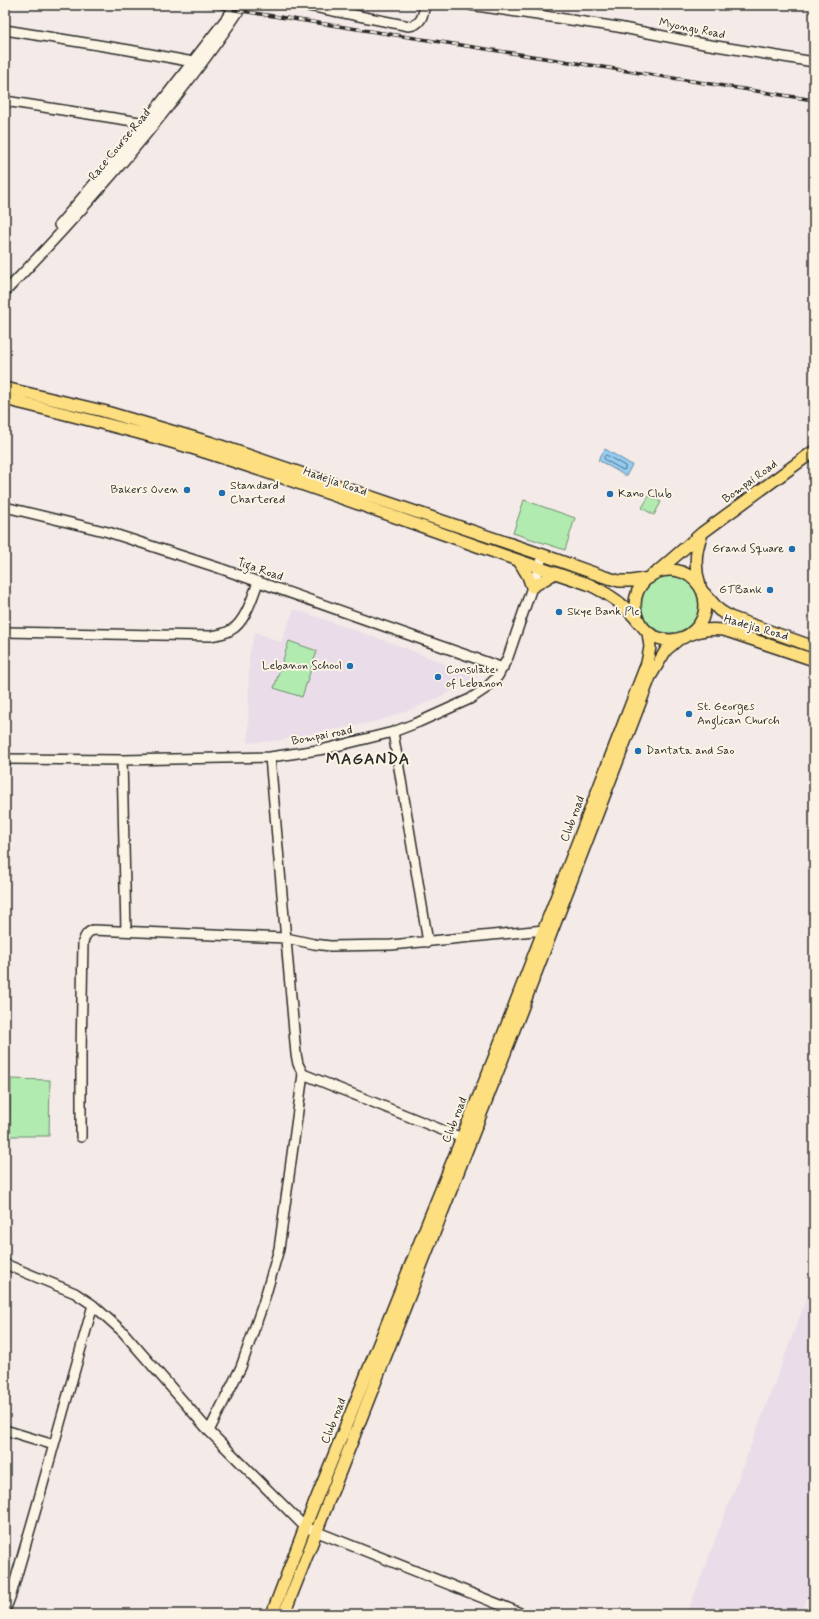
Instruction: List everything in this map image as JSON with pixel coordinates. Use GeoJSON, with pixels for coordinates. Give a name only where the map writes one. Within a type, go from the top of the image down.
{"type":"FeatureCollection","features":[{"type":"Feature","properties":{"kind":"main road","name":"Hadejia Road"},"geometry":{"type":"LineString","coordinates":[[5,388],[103,411],[202,440],[605,577],[632,581],[652,576]]}},
{"type":"Feature","properties":{"kind":"main road","name":"Hadejia Road"},"geometry":{"type":"LineString","coordinates":[[5,399],[110,425],[194,449],[308,486],[538,568],[588,584],[606,593],[630,611],[640,624]]}},
{"type":"Feature","properties":{"kind":"main road","name":"Bompai Road"},"geometry":{"type":"LineString","coordinates":[[652,576],[702,533],[814,451]]}},
{"type":"Feature","properties":{"kind":"main road"},"geometry":{"type":"LineString","coordinates":[[702,533],[695,560],[697,575],[702,589],[706,601],[704,616],[697,628],[690,635],[670,641],[658,638],[648,633],[640,624],[636,609],[637,594],[641,585],[652,576],[667,570],[680,571],[691,577],[702,589]]}},
{"type":"Feature","properties":{"kind":"main road"},"geometry":{"type":"LineString","coordinates":[[519,561],[528,576],[532,587],[555,573]]}},
{"type":"Feature","properties":{"kind":"main road","name":"Hadejia Road"},"geometry":{"type":"LineString","coordinates":[[702,589],[719,610],[730,617],[814,647]]}},
{"type":"Feature","properties":{"kind":"main road","name":"Hadejia Road"},"geometry":{"type":"LineString","coordinates":[[690,635],[701,630],[724,630],[814,660]]}},
{"type":"Feature","properties":{"kind":"main road","name":"Club road"},"geometry":{"type":"LineString","coordinates":[[272,1614],[305,1527],[468,1133],[544,930],[614,758],[646,663],[650,647],[648,633]]}},
{"type":"Feature","properties":{"kind":"main road"},"geometry":{"type":"LineString","coordinates":[[284,1614],[317,1532],[468,1133],[614,758],[650,678],[666,650],[679,639]]}},
{"type":"Feature","properties":{"kind":"street","name":"Race Course Road"},"geometry":{"type":"LineString","coordinates":[[5,286],[91,189],[146,123],[236,5]]}},
{"type":"Feature","properties":{"kind":"street","name":"Race Course Road"},"geometry":{"type":"LineString","coordinates":[[5,292],[103,186],[180,92],[243,5]]}},
{"type":"Feature","properties":{"kind":"street"},"geometry":{"type":"LineString","coordinates":[[304,5],[409,26],[418,24],[421,20],[425,5]]}},
{"type":"Feature","properties":{"kind":"street","name":"Myongu Road"},"geometry":{"type":"LineString","coordinates":[[470,5],[618,27],[704,44],[814,62]]}},
{"type":"Feature","properties":{"kind":"street"},"geometry":{"type":"LineString","coordinates":[[5,30],[193,62]]}},
{"type":"Feature","properties":{"kind":"street"},"geometry":{"type":"LineString","coordinates":[[5,101],[146,123]]}},
{"type":"Feature","properties":{"kind":"street","name":"Tiga Road"},"geometry":{"type":"LineString","coordinates":[[5,507],[108,532],[258,582],[503,668]]}},
{"type":"Feature","properties":{"kind":"street","name":"Bompai road"},"geometry":{"type":"LineString","coordinates":[[5,759],[122,760],[270,757],[325,750],[393,732],[470,699],[485,689],[503,668],[543,555]]}},
{"type":"Feature","properties":{"kind":"street"},"geometry":{"type":"LineString","coordinates":[[5,632],[210,636],[222,634],[230,631],[240,623],[258,582]]}},
{"type":"Feature","properties":{"kind":"street"},"geometry":{"type":"LineString","coordinates":[[393,732],[428,942]]}},
{"type":"Feature","properties":{"kind":"street"},"geometry":{"type":"LineString","coordinates":[[210,1431],[241,1368],[263,1304],[279,1249],[303,1074],[298,1064],[296,1054],[270,757]]}},
{"type":"Feature","properties":{"kind":"street"},"geometry":{"type":"LineString","coordinates":[[122,760],[126,930]]}},
{"type":"Feature","properties":{"kind":"street"},"geometry":{"type":"LineString","coordinates":[[81,1137],[83,942],[88,932],[93,930],[126,930],[286,938],[330,946],[391,945],[544,930]]}},
{"type":"Feature","properties":{"kind":"street"},"geometry":{"type":"LineString","coordinates":[[303,1074],[468,1133]]}},
{"type":"Feature","properties":{"kind":"street"},"geometry":{"type":"LineString","coordinates":[[5,1264],[75,1293],[93,1305],[124,1332],[210,1431],[305,1527],[523,1614]]}},
{"type":"Feature","properties":{"kind":"street"},"geometry":{"type":"LineString","coordinates":[[5,1611],[13,1588],[93,1305]]}},
{"type":"Feature","properties":{"kind":"street"},"geometry":{"type":"LineString","coordinates":[[5,1430],[54,1445]]}},
{"type":"Feature","properties":{"kind":"shaded area","name":"Lebanon School"},"geometry":{"type":"Polygon","coordinates":[[[294,609],[403,647],[477,677],[446,694],[415,708],[378,721],[281,740],[248,743],[249,656],[255,632],[281,642],[294,609]]]}},
{"type":"Feature","properties":{"kind":"shaded area"},"geometry":{"type":"Polygon","coordinates":[[[809,1292],[814,1294],[814,1580],[801,1614],[687,1614],[809,1292]]]}},
{"type":"Feature","properties":{"kind":"green space"},"geometry":{"type":"Polygon","coordinates":[[[649,496],[661,502],[654,515],[642,508],[649,496]]]}},
{"type":"Feature","properties":{"kind":"green space"},"geometry":{"type":"Polygon","coordinates":[[[524,500],[575,518],[565,550],[513,533],[524,500]]]}},
{"type":"Feature","properties":{"kind":"green space"},"geometry":{"type":"Polygon","coordinates":[[[670,575],[681,577],[691,583],[697,593],[699,604],[697,615],[691,625],[681,631],[670,633],[659,631],[649,625],[643,615],[641,604],[643,593],[649,583],[659,577],[670,575]]]}},
{"type":"Feature","properties":{"kind":"green space"},"geometry":{"type":"Polygon","coordinates":[[[289,641],[317,651],[302,697],[274,688],[289,641]]]}},
{"type":"Feature","properties":{"kind":"green space"},"geometry":{"type":"Polygon","coordinates":[[[11,1079],[50,1080],[49,1136],[10,1136],[11,1079]]]}},
{"type":"Feature","properties":{"kind":"water"},"geometry":{"type":"Polygon","coordinates":[[[605,449],[632,465],[626,476],[598,460],[605,449]]]}},
{"type":"Feature","properties":{"kind":"railway"},"geometry":{"type":"LineString","coordinates":[[203,5],[814,100]]}},
{"type":"Feature","properties":{"kind":"place","name":"Bakers Oven"},"geometry":{"type":"Point","coordinates":[187,490]}},
{"type":"Feature","properties":{"kind":"place","name":"Standard Chartered"},"geometry":{"type":"Point","coordinates":[222,493]}},
{"type":"Feature","properties":{"kind":"place","name":"Kano Club"},"geometry":{"type":"Point","coordinates":[610,494]}},
{"type":"Feature","properties":{"kind":"place","name":"Grand Square"},"geometry":{"type":"Point","coordinates":[792,549]}},
{"type":"Feature","properties":{"kind":"place","name":"GTBank"},"geometry":{"type":"Point","coordinates":[770,590]}},
{"type":"Feature","properties":{"kind":"place","name":"Skye Bank Plc"},"geometry":{"type":"Point","coordinates":[559,612]}},
{"type":"Feature","properties":{"kind":"place","name":"Lebanon School"},"geometry":{"type":"Point","coordinates":[350,666]}},
{"type":"Feature","properties":{"kind":"place","name":"Consulate of Lebanon"},"geometry":{"type":"Point","coordinates":[438,677]}},
{"type":"Feature","properties":{"kind":"place","name":"St. Georges Anglican Church"},"geometry":{"type":"Point","coordinates":[689,714]}},
{"type":"Feature","properties":{"kind":"place","name":"Dantata and Sao"},"geometry":{"type":"Point","coordinates":[638,751]}},
{"type":"Feature","properties":{"kind":"district","name":"MAGANDA"},"geometry":{"type":"Point","coordinates":[368,759]}}]}
